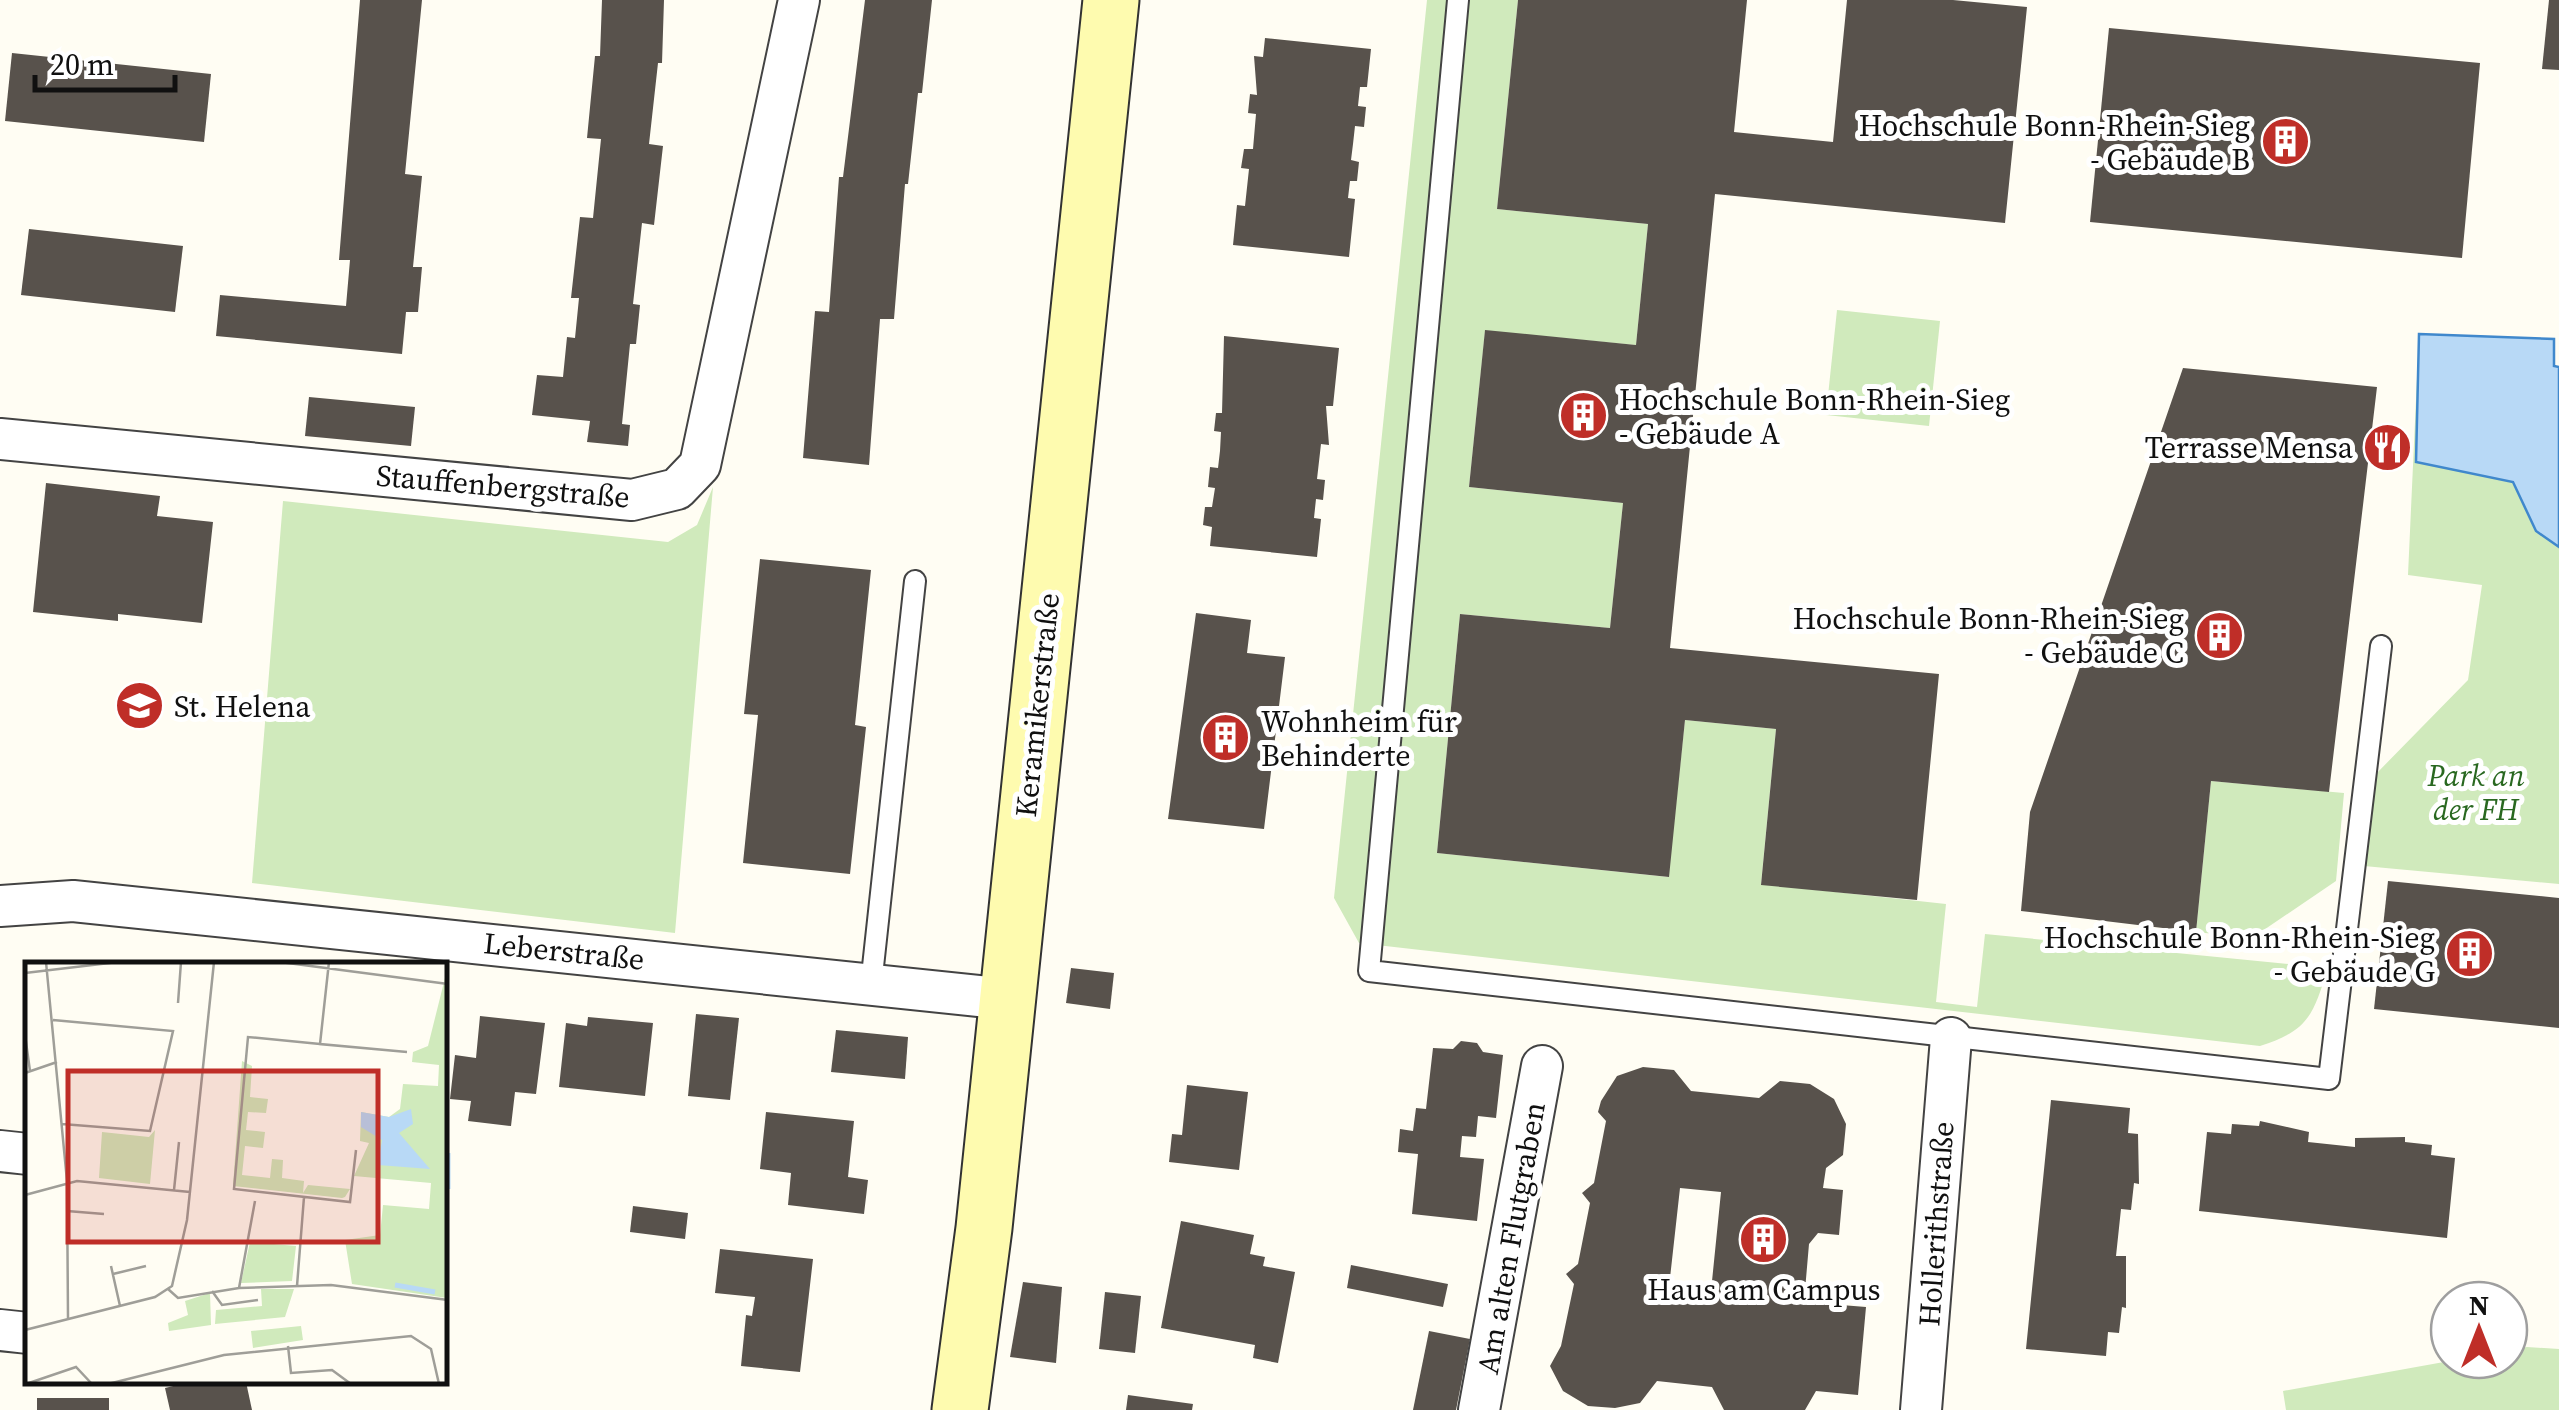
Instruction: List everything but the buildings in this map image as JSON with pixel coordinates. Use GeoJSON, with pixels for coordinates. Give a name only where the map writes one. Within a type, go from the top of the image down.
{"type":"FeatureCollection","features":[{"type":"Feature","properties":{"kind":"street","name":"Stauffenbergstraße"},"geometry":{"type":"LineString","coordinates":[[0,438],[632,500],[678,490],[700,466],[798,0]]}},
{"type":"Feature","properties":{"kind":"street","name":"Keramikerstraße"},"geometry":{"type":"LineString","coordinates":[[960,1410],[1007,1000],[1111,0]]}},
{"type":"Feature","properties":{"kind":"street","name":"Leberstraße"},"geometry":{"type":"LineString","coordinates":[[0,906],[73,901],[1007,1000]]}},
{"type":"Feature","properties":{"kind":"street","name":"Hollerithstraße"},"geometry":{"type":"LineString","coordinates":[[1921,1410],[1951,1038]]}},
{"type":"Feature","properties":{"kind":"street","name":"Am alten Flutgraben"},"geometry":{"type":"LineString","coordinates":[[1479,1410],[1542,1066]]}},
{"type":"Feature","properties":{"kind":"street"},"geometry":{"type":"LineString","coordinates":[[0,1151],[25,1154]]}},
{"type":"Feature","properties":{"kind":"street"},"geometry":{"type":"LineString","coordinates":[[0,1330],[25,1332]]}},
{"type":"Feature","properties":{"kind":"lane"},"geometry":{"type":"LineString","coordinates":[[1458,0],[1369,971],[2329,1080],[2381,646]]}},
{"type":"Feature","properties":{"kind":"lane"},"geometry":{"type":"LineString","coordinates":[[871,985],[916,581]]}},
{"type":"Feature","properties":{"kind":"green space"},"geometry":{"type":"Polygon","coordinates":[[[1427,0],[1518,0],[1497,209],[1648,224],[1636,345],[1485,331],[1469,487],[1623,503],[1610,628],[1460,614],[1437,853],[1668,877],[1685,720],[1776,729],[1761,884],[1946,904],[1936,1002],[1977,1007],[1985,934],[2328,968],[2313,1009],[2300,1026],[2260,1046],[1359,943],[1334,898],[1427,0]]]}},
{"type":"Feature","properties":{"kind":"green space"},"geometry":{"type":"Polygon","coordinates":[[[1837,310],[1940,321],[1929,426],[1826,415],[1837,310]]]}},
{"type":"Feature","properties":{"kind":"green space","name":"Park an der FH"},"geometry":{"type":"Polygon","coordinates":[[[2419,334],[2554,339],[2554,366],[2559,367],[2559,884],[2364,866],[2372,778],[2468,680],[2482,585],[2408,575],[2419,334]]]}},
{"type":"Feature","properties":{"kind":"green space"},"geometry":{"type":"Polygon","coordinates":[[[713,487],[675,933],[252,883],[283,501],[668,542],[697,525],[713,487]]]}},
{"type":"Feature","properties":{"kind":"green space"},"geometry":{"type":"Polygon","coordinates":[[[2211,781],[2344,793],[2336,881],[2252,938],[2196,932],[2211,781]]]}},
{"type":"Feature","properties":{"kind":"green space"},"geometry":{"type":"Polygon","coordinates":[[[2529,1347],[2559,1349],[2559,1410],[2286,1410],[2283,1391],[2429,1365],[2429,1380],[2529,1380],[2529,1347]]]}},
{"type":"Feature","properties":{"kind":"water"},"geometry":{"type":"Polygon","coordinates":[[[2419,334],[2554,339],[2554,366],[2559,367],[2559,547],[2536,531],[2513,482],[2416,462],[2419,334]]]}},
{"type":"Feature","properties":{"kind":"place","name":"Hochschule Bonn-Rhein-Sieg - Gebäude B"},"geometry":{"type":"Point","coordinates":[2285,142]}},
{"type":"Feature","properties":{"kind":"place","name":"Hochschule Bonn-Rhein-Sieg - Gebäude A"},"geometry":{"type":"Point","coordinates":[1584,416]}},
{"type":"Feature","properties":{"kind":"place","name":"Terrasse Mensa"},"geometry":{"type":"Point","coordinates":[2388,447]}},
{"type":"Feature","properties":{"kind":"place","name":"Hochschule Bonn-Rhein-Sieg - Gebäude C"},"geometry":{"type":"Point","coordinates":[2219,635]}},
{"type":"Feature","properties":{"kind":"place","name":"St. Helena"},"geometry":{"type":"Point","coordinates":[139,706]}},
{"type":"Feature","properties":{"kind":"place","name":"Wohnheim für Behinderte"},"geometry":{"type":"Point","coordinates":[1226,738]}},
{"type":"Feature","properties":{"kind":"place","name":"Hochschule Bonn-Rhein-Sieg - Gebäude G"},"geometry":{"type":"Point","coordinates":[2470,954]}},
{"type":"Feature","properties":{"kind":"place","name":"Haus am Campus"},"geometry":{"type":"Point","coordinates":[1764,1240]}}]}
